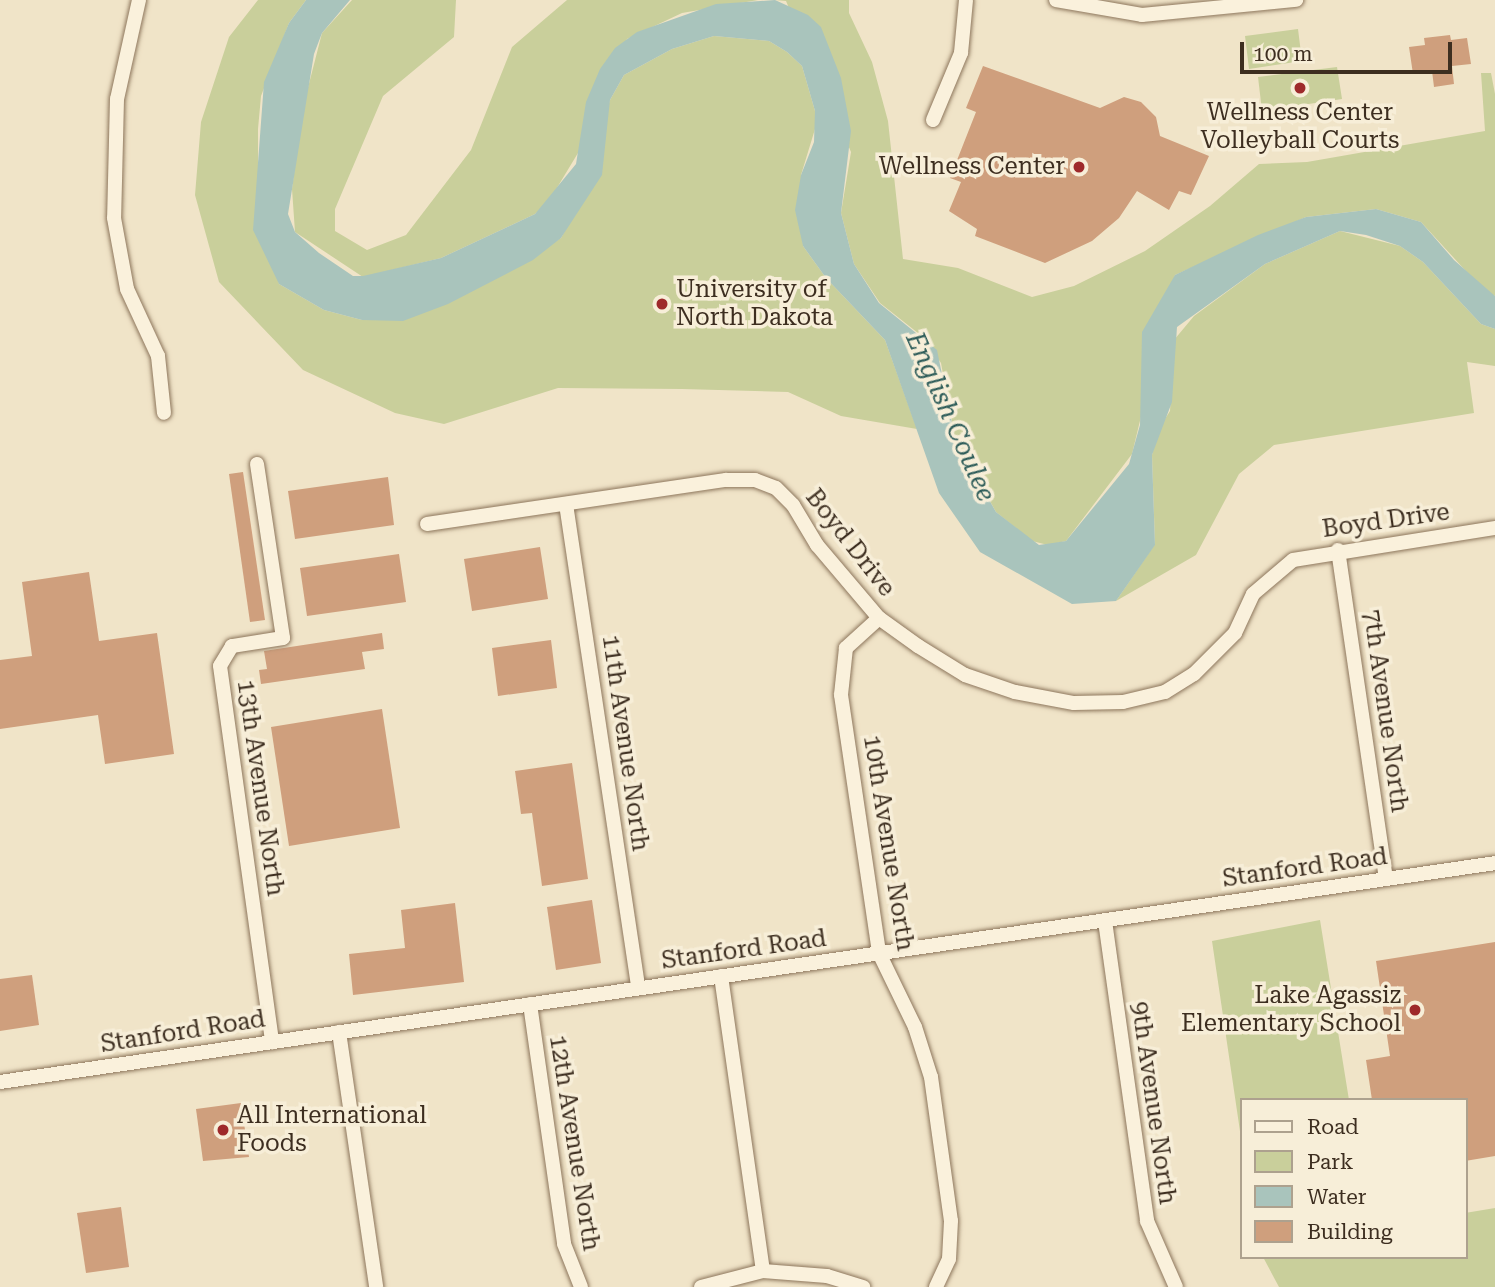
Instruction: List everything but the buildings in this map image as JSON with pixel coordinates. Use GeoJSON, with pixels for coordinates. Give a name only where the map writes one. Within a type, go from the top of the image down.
{"type":"FeatureCollection","features":[{"type":"Feature","properties":{"kind":"street"},"geometry":{"type":"LineString","coordinates":[[139,0],[117,99],[114,218],[127,289],[158,356],[164,413]]}},
{"type":"Feature","properties":{"kind":"street"},"geometry":{"type":"LineString","coordinates":[[933,120],[961,52],[966,0]]}},
{"type":"Feature","properties":{"kind":"street"},"geometry":{"type":"LineString","coordinates":[[1056,0],[1142,15],[1296,0]]}},
{"type":"Feature","properties":{"kind":"street","name":"13th Avenue North"},"geometry":{"type":"LineString","coordinates":[[257,464],[283,638],[232,646],[220,666],[272,1042]]}},
{"type":"Feature","properties":{"kind":"street","name":"Boyd Drive"},"geometry":{"type":"LineString","coordinates":[[427,524],[726,480],[765,484],[793,505],[817,545],[879,618],[965,675],[1015,692],[1074,703],[1123,702],[1166,692],[1194,674],[1235,633],[1253,594],[1273,574],[1293,561],[1338,550],[1495,528]]}},
{"type":"Feature","properties":{"kind":"street","name":"11th Avenue North"},"geometry":{"type":"LineString","coordinates":[[566,504],[638,988]]}},
{"type":"Feature","properties":{"kind":"street","name":"7th Avenue North"},"geometry":{"type":"LineString","coordinates":[[1338,550],[1386,879]]}},
{"type":"Feature","properties":{"kind":"street","name":"10th Avenue North"},"geometry":{"type":"LineString","coordinates":[[879,618],[860,631],[846,648],[840,672],[879,953],[915,1027],[931,1077],[951,1221],[948,1259],[936,1287]]}},
{"type":"Feature","properties":{"kind":"street","name":"Stanford Road"},"geometry":{"type":"LineString","coordinates":[[0,1082],[1495,863]]}},
{"type":"Feature","properties":{"kind":"street","name":"9th Avenue North"},"geometry":{"type":"LineString","coordinates":[[1105,920],[1147,1221],[1176,1287]]}},
{"type":"Feature","properties":{"kind":"street"},"geometry":{"type":"LineString","coordinates":[[721,976],[763,1271]]}},
{"type":"Feature","properties":{"kind":"street","name":"12th Avenue North"},"geometry":{"type":"LineString","coordinates":[[530,1004],[564,1244],[581,1287]]}},
{"type":"Feature","properties":{"kind":"street"},"geometry":{"type":"LineString","coordinates":[[339,1032],[376,1287]]}},
{"type":"Feature","properties":{"kind":"street"},"geometry":{"type":"LineString","coordinates":[[701,1287],[763,1271],[827,1276],[863,1287]]}},
{"type":"Feature","properties":{"kind":"green space"},"geometry":{"type":"Polygon","coordinates":[[[258,0],[306,0],[289,23],[261,96],[258,160],[279,284],[324,310],[362,320],[484,281],[561,238],[575,213],[610,100],[624,75],[672,49],[714,36],[769,41],[787,52],[802,66],[815,111],[815,129],[801,175],[803,246],[826,278],[885,340],[917,429],[841,416],[788,392],[682,389],[558,388],[444,424],[395,413],[303,370],[219,282],[195,195],[201,122],[229,37],[258,0]]]}},
{"type":"Feature","properties":{"kind":"green space"},"geometry":{"type":"Polygon","coordinates":[[[352,0],[456,0],[454,37],[383,96],[335,209],[335,231],[367,250],[406,235],[471,150],[512,47],[567,0],[758,0],[682,13],[627,39],[581,148],[549,201],[535,214],[441,258],[363,277],[295,232],[292,189],[302,111],[322,33],[352,0]]]}},
{"type":"Feature","properties":{"kind":"green space"},"geometry":{"type":"Polygon","coordinates":[[[775,0],[849,0],[849,13],[872,62],[888,121],[903,259],[958,268],[1032,297],[1074,286],[1145,251],[1210,206],[1259,164],[1307,162],[1485,131],[1481,73],[1491,73],[1495,94],[1495,296],[1486,293],[1421,222],[1376,209],[1306,217],[1175,275],[1132,454],[1066,541],[1048,545],[1032,541],[996,512],[955,438],[941,363],[923,337],[880,303],[854,264],[841,213],[851,152],[786,1],[775,0]]]}},
{"type":"Feature","properties":{"kind":"green space"},"geometry":{"type":"Polygon","coordinates":[[[1298,29],[1302,61],[1249,69],[1245,36],[1298,29]]]}},
{"type":"Feature","properties":{"kind":"green space","name":"Wellness Center Volleyball Courts"},"geometry":{"type":"Polygon","coordinates":[[[1337,67],[1342,99],[1262,111],[1258,77],[1337,67]]]}},
{"type":"Feature","properties":{"kind":"green space"},"geometry":{"type":"Polygon","coordinates":[[[1340,231],[1400,246],[1423,262],[1481,324],[1495,329],[1495,366],[1467,362],[1474,413],[1274,445],[1239,474],[1196,555],[1116,601],[1155,544],[1152,455],[1158,430],[1170,411],[1174,340],[1194,316],[1265,264],[1340,231]]]}},
{"type":"Feature","properties":{"kind":"green space"},"geometry":{"type":"Polygon","coordinates":[[[1320,920],[1349,1098],[1240,1098],[1240,1131],[1212,941],[1320,920]]]}},
{"type":"Feature","properties":{"kind":"green space"},"geometry":{"type":"Polygon","coordinates":[[[1495,1208],[1495,1287],[1279,1287],[1264,1259],[1467,1259],[1467,1213],[1495,1208]]]}},
{"type":"Feature","properties":{"kind":"water","name":"English Coulee"},"geometry":{"type":"Polygon","coordinates":[[[306,0],[350,0],[322,33],[314,54],[288,214],[295,232],[319,253],[353,276],[441,258],[535,214],[576,164],[586,102],[600,69],[615,48],[637,32],[716,4],[775,0],[808,15],[821,27],[841,78],[851,131],[841,213],[854,264],[879,303],[937,350],[955,438],[996,512],[1039,545],[1066,541],[1129,464],[1140,425],[1142,332],[1175,275],[1258,235],[1306,217],[1376,209],[1421,222],[1454,260],[1495,296],[1495,329],[1481,324],[1423,262],[1400,246],[1366,235],[1340,231],[1265,264],[1177,327],[1172,402],[1152,455],[1155,545],[1116,601],[1072,604],[980,552],[939,493],[885,340],[826,278],[803,246],[795,210],[801,175],[814,142],[815,111],[802,66],[787,52],[769,41],[714,36],[672,49],[624,75],[610,100],[602,175],[561,238],[533,260],[448,304],[403,321],[362,320],[324,310],[279,284],[253,230],[264,82],[289,23],[306,0]]]}},
{"type":"Feature","properties":{"kind":"place","name":"Wellness Center Volleyball Courts"},"geometry":{"type":"Point","coordinates":[1300,88]}},
{"type":"Feature","properties":{"kind":"place","name":"Wellness Center"},"geometry":{"type":"Point","coordinates":[1079,167]}},
{"type":"Feature","properties":{"kind":"place","name":"University of North Dakota"},"geometry":{"type":"Point","coordinates":[662,304]}},
{"type":"Feature","properties":{"kind":"place","name":"Lake Agassiz Elementary School"},"geometry":{"type":"Point","coordinates":[1415,1010]}},
{"type":"Feature","properties":{"kind":"place","name":"All International Foods"},"geometry":{"type":"Point","coordinates":[223,1130]}}]}
